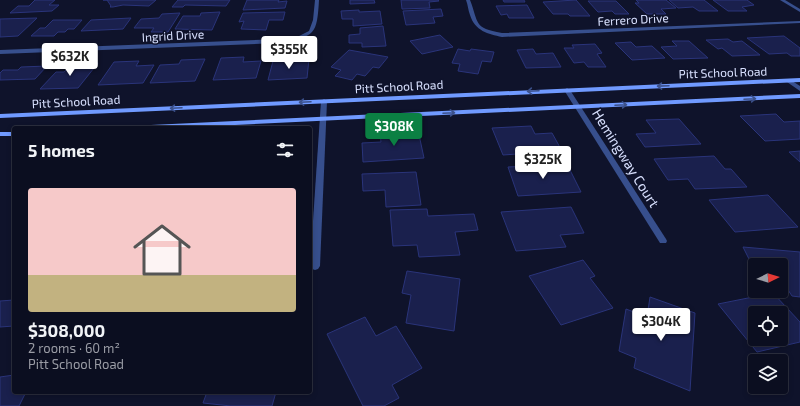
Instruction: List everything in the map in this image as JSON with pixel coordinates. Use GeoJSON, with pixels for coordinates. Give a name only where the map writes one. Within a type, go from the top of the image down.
{"type":"FeatureCollection","features":[{"type":"Feature","properties":{"kind":"main road","name":"Pitt School Road"},"geometry":{"type":"LineString","coordinates":[[0,116],[800,80]]}},
{"type":"Feature","properties":{"kind":"main road","name":"Pitt School Road"},"geometry":{"type":"LineString","coordinates":[[173,126],[800,96]]}},
{"type":"Feature","properties":{"kind":"main road"},"geometry":{"type":"LineString","coordinates":[[0,134],[12,134]]}},
{"type":"Feature","properties":{"kind":"street","name":"Ingrid Drive"},"geometry":{"type":"LineString","coordinates":[[0,52],[281,41],[305,37],[314,28],[317,0]]}},
{"type":"Feature","properties":{"kind":"street","name":"Ferrero Drive"},"geometry":{"type":"LineString","coordinates":[[468,0],[476,25],[486,32],[502,35],[800,22]]}},
{"type":"Feature","properties":{"kind":"street"},"geometry":{"type":"LineString","coordinates":[[782,0],[800,11]]}},
{"type":"Feature","properties":{"kind":"street"},"geometry":{"type":"LineString","coordinates":[[789,80],[800,89]]}},
{"type":"Feature","properties":{"kind":"street","name":"Hemingway Court"},"geometry":{"type":"LineString","coordinates":[[568,90],[663,241]]}},
{"type":"Feature","properties":{"kind":"street"},"geometry":{"type":"LineString","coordinates":[[314,266],[324,101]]}},
{"type":"Feature","properties":{"kind":"building"},"geometry":{"type":"Polygon","coordinates":[[[35,0],[55,0],[49,5],[59,5],[52,11],[10,13],[18,6],[29,6],[35,0]]]}},
{"type":"Feature","properties":{"kind":"building"},"geometry":{"type":"Polygon","coordinates":[[[107,0],[156,0],[149,6],[123,5],[110,7],[111,6],[107,0]]]}},
{"type":"Feature","properties":{"kind":"building"},"geometry":{"type":"Polygon","coordinates":[[[178,0],[230,0],[226,6],[185,5],[183,7],[172,7],[178,0]]]}},
{"type":"Feature","properties":{"kind":"building"},"geometry":{"type":"Polygon","coordinates":[[[247,0],[279,0],[278,2],[287,1],[285,8],[243,10],[247,0]]]}},
{"type":"Feature","properties":{"kind":"building"},"geometry":{"type":"Polygon","coordinates":[[[350,0],[374,0],[375,3],[350,4],[350,0]]]}},
{"type":"Feature","properties":{"kind":"building"},"geometry":{"type":"Polygon","coordinates":[[[401,0],[439,1],[429,2],[430,8],[402,9],[401,0]]]}},
{"type":"Feature","properties":{"kind":"building"},"geometry":{"type":"Polygon","coordinates":[[[503,0],[524,0],[525,2],[504,2],[503,0]]]}},
{"type":"Feature","properties":{"kind":"building"},"geometry":{"type":"Polygon","coordinates":[[[576,0],[590,16],[553,14],[543,2],[576,0]]]}},
{"type":"Feature","properties":{"kind":"building"},"geometry":{"type":"Polygon","coordinates":[[[636,0],[666,0],[676,8],[661,9],[666,14],[647,14],[635,3],[639,3],[636,0]]]}},
{"type":"Feature","properties":{"kind":"building"},"geometry":{"type":"Polygon","coordinates":[[[669,0],[704,0],[718,11],[699,11],[693,7],[678,8],[669,0]]]}},
{"type":"Feature","properties":{"kind":"building"},"geometry":{"type":"Polygon","coordinates":[[[713,0],[747,0],[754,5],[742,7],[747,11],[728,11],[713,0]]]}},
{"type":"Feature","properties":{"kind":"building"},"geometry":{"type":"Polygon","coordinates":[[[588,1],[616,1],[629,14],[615,14],[612,11],[598,12],[588,1]]]}},
{"type":"Feature","properties":{"kind":"building"},"geometry":{"type":"Polygon","coordinates":[[[527,5],[534,18],[509,18],[507,14],[501,15],[496,6],[527,5]]]}},
{"type":"Feature","properties":{"kind":"building"},"geometry":{"type":"Polygon","coordinates":[[[441,9],[443,16],[433,17],[435,23],[406,25],[403,11],[441,9]]]}},
{"type":"Feature","properties":{"kind":"building"},"geometry":{"type":"Polygon","coordinates":[[[359,10],[359,12],[380,11],[382,24],[353,26],[353,19],[342,19],[341,11],[359,10]]]}},
{"type":"Feature","properties":{"kind":"building"},"geometry":{"type":"Polygon","coordinates":[[[220,12],[212,30],[175,29],[183,16],[200,16],[201,13],[220,12]]]}},
{"type":"Feature","properties":{"kind":"building"},"geometry":{"type":"Polygon","coordinates":[[[285,12],[283,20],[269,20],[266,30],[241,29],[244,21],[239,22],[243,13],[285,12]]]}},
{"type":"Feature","properties":{"kind":"building"},"geometry":{"type":"Polygon","coordinates":[[[180,13],[168,32],[151,32],[154,28],[134,28],[141,19],[159,18],[162,14],[180,13]]]}},
{"type":"Feature","properties":{"kind":"building"},"geometry":{"type":"Polygon","coordinates":[[[37,18],[18,36],[0,37],[0,19],[37,18]]]}},
{"type":"Feature","properties":{"kind":"building"},"geometry":{"type":"Polygon","coordinates":[[[131,18],[123,29],[81,31],[91,20],[131,18]]]}},
{"type":"Feature","properties":{"kind":"building"},"geometry":{"type":"Polygon","coordinates":[[[53,20],[82,20],[74,29],[68,29],[65,32],[58,32],[54,36],[31,36],[40,28],[45,28],[53,20]]]}},
{"type":"Feature","properties":{"kind":"building"},"geometry":{"type":"Polygon","coordinates":[[[383,26],[386,46],[362,47],[362,43],[349,43],[349,35],[360,34],[360,28],[383,26]]]}},
{"type":"Feature","properties":{"kind":"building"},"geometry":{"type":"Polygon","coordinates":[[[440,35],[453,47],[422,54],[410,41],[440,35]]]}},
{"type":"Feature","properties":{"kind":"building"},"geometry":{"type":"Polygon","coordinates":[[[784,36],[800,48],[800,56],[791,56],[787,53],[769,54],[747,38],[784,36]]]}},
{"type":"Feature","properties":{"kind":"building"},"geometry":{"type":"Polygon","coordinates":[[[728,39],[733,42],[742,41],[760,55],[732,56],[722,48],[718,49],[706,40],[728,39]]]}},
{"type":"Feature","properties":{"kind":"building"},"geometry":{"type":"Polygon","coordinates":[[[672,41],[689,41],[708,58],[673,59],[661,47],[677,46],[672,41]]]}},
{"type":"Feature","properties":{"kind":"building"},"geometry":{"type":"Polygon","coordinates":[[[631,42],[636,47],[652,46],[665,58],[632,60],[615,43],[631,42]]]}},
{"type":"Feature","properties":{"kind":"building"},"geometry":{"type":"Polygon","coordinates":[[[595,44],[602,53],[597,54],[606,67],[588,67],[584,62],[574,63],[564,48],[574,48],[572,45],[595,44]]]}},
{"type":"Feature","properties":{"kind":"building"},"geometry":{"type":"Polygon","coordinates":[[[458,49],[494,52],[491,62],[482,61],[478,74],[458,71],[460,64],[452,63],[458,49]]]}},
{"type":"Feature","properties":{"kind":"building"},"geometry":{"type":"Polygon","coordinates":[[[533,49],[536,54],[553,53],[561,67],[526,68],[517,50],[533,49]]]}},
{"type":"Feature","properties":{"kind":"building"},"geometry":{"type":"Polygon","coordinates":[[[349,50],[388,57],[379,68],[373,67],[365,76],[357,74],[352,80],[335,76],[341,70],[331,67],[349,50]]]}},
{"type":"Feature","properties":{"kind":"building"},"geometry":{"type":"Polygon","coordinates":[[[244,57],[243,62],[261,61],[256,78],[213,80],[221,58],[244,57]]]}},
{"type":"Feature","properties":{"kind":"building"},"geometry":{"type":"Polygon","coordinates":[[[205,59],[195,81],[150,83],[160,65],[179,64],[181,60],[205,59]]]}},
{"type":"Feature","properties":{"kind":"building"},"geometry":{"type":"Polygon","coordinates":[[[309,59],[307,78],[268,80],[273,61],[309,59]]]}},
{"type":"Feature","properties":{"kind":"building"},"geometry":{"type":"Polygon","coordinates":[[[139,61],[136,66],[154,65],[143,83],[98,85],[114,62],[139,61]]]}},
{"type":"Feature","properties":{"kind":"building"},"geometry":{"type":"Polygon","coordinates":[[[98,63],[78,88],[40,89],[56,72],[64,72],[72,64],[98,63]]]}},
{"type":"Feature","properties":{"kind":"building"},"geometry":{"type":"Polygon","coordinates":[[[47,66],[35,79],[0,80],[0,73],[3,70],[18,70],[21,67],[47,66]]]}},
{"type":"Feature","properties":{"kind":"building"},"geometry":{"type":"Polygon","coordinates":[[[776,114],[784,122],[800,121],[800,139],[765,141],[740,116],[776,114]]]}},
{"type":"Feature","properties":{"kind":"building"},"geometry":{"type":"Polygon","coordinates":[[[679,119],[701,144],[645,147],[636,134],[656,133],[646,120],[679,119]]]}},
{"type":"Feature","properties":{"kind":"building"},"geometry":{"type":"Polygon","coordinates":[[[531,126],[535,134],[552,133],[562,151],[503,155],[492,128],[531,126]]]}},
{"type":"Feature","properties":{"kind":"building"},"geometry":{"type":"Polygon","coordinates":[[[418,130],[424,158],[363,162],[362,143],[381,142],[380,133],[418,130]]]}},
{"type":"Feature","properties":{"kind":"building"},"geometry":{"type":"Polygon","coordinates":[[[800,151],[800,162],[789,152],[800,151]]]}},
{"type":"Feature","properties":{"kind":"building"},"geometry":{"type":"Polygon","coordinates":[[[714,156],[725,169],[731,169],[747,187],[695,189],[688,179],[668,180],[654,159],[714,156]]]}},
{"type":"Feature","properties":{"kind":"building"},"geometry":{"type":"Polygon","coordinates":[[[567,164],[581,192],[518,196],[508,167],[567,164]]]}},
{"type":"Feature","properties":{"kind":"building"},"geometry":{"type":"Polygon","coordinates":[[[416,172],[421,205],[386,207],[385,190],[363,191],[362,174],[416,172]]]}},
{"type":"Feature","properties":{"kind":"building"},"geometry":{"type":"Polygon","coordinates":[[[768,195],[798,227],[735,232],[709,200],[768,195]]]}},
{"type":"Feature","properties":{"kind":"building"},"geometry":{"type":"Polygon","coordinates":[[[571,207],[584,233],[560,235],[566,247],[516,251],[501,212],[571,207]]]}},
{"type":"Feature","properties":{"kind":"building"},"geometry":{"type":"Polygon","coordinates":[[[427,209],[428,216],[474,214],[478,230],[455,232],[460,255],[419,257],[417,245],[393,246],[390,210],[427,209]]]}},
{"type":"Feature","properties":{"kind":"building"},"geometry":{"type":"Polygon","coordinates":[[[743,247],[800,252],[800,297],[792,296],[788,290],[788,258],[748,258],[743,247]]]}},
{"type":"Feature","properties":{"kind":"building"},"geometry":{"type":"Polygon","coordinates":[[[583,260],[595,276],[590,278],[613,308],[561,325],[529,276],[583,260]]]}},
{"type":"Feature","properties":{"kind":"building"},"geometry":{"type":"Polygon","coordinates":[[[407,271],[460,279],[454,331],[406,323],[411,295],[402,293],[407,271]]]}},
{"type":"Feature","properties":{"kind":"building"},"geometry":{"type":"Polygon","coordinates":[[[650,297],[695,313],[690,391],[634,368],[636,358],[619,351],[626,309],[647,317],[650,297]]]}},
{"type":"Feature","properties":{"kind":"building"},"geometry":{"type":"Polygon","coordinates":[[[748,298],[778,298],[785,306],[748,306],[748,341],[718,304],[748,298]]]}},
{"type":"Feature","properties":{"kind":"building"},"geometry":{"type":"Polygon","coordinates":[[[12,300],[12,326],[0,327],[0,301],[12,300]]]}},
{"type":"Feature","properties":{"kind":"building"},"geometry":{"type":"Polygon","coordinates":[[[788,309],[800,322],[800,342],[788,345],[788,309]]]}},
{"type":"Feature","properties":{"kind":"building"},"geometry":{"type":"Polygon","coordinates":[[[365,317],[376,336],[396,326],[422,368],[392,385],[399,398],[384,406],[363,406],[327,334],[365,317]]]}},
{"type":"Feature","properties":{"kind":"building"},"geometry":{"type":"Polygon","coordinates":[[[752,346],[783,346],[757,352],[752,346]]]}},
{"type":"Feature","properties":{"kind":"building"},"geometry":{"type":"Polygon","coordinates":[[[12,375],[12,394],[25,394],[19,406],[0,406],[0,377],[12,375]]]}},
{"type":"Feature","properties":{"kind":"building"},"geometry":{"type":"Polygon","coordinates":[[[206,394],[275,394],[272,406],[231,406],[203,403],[206,394]]]}}]}
